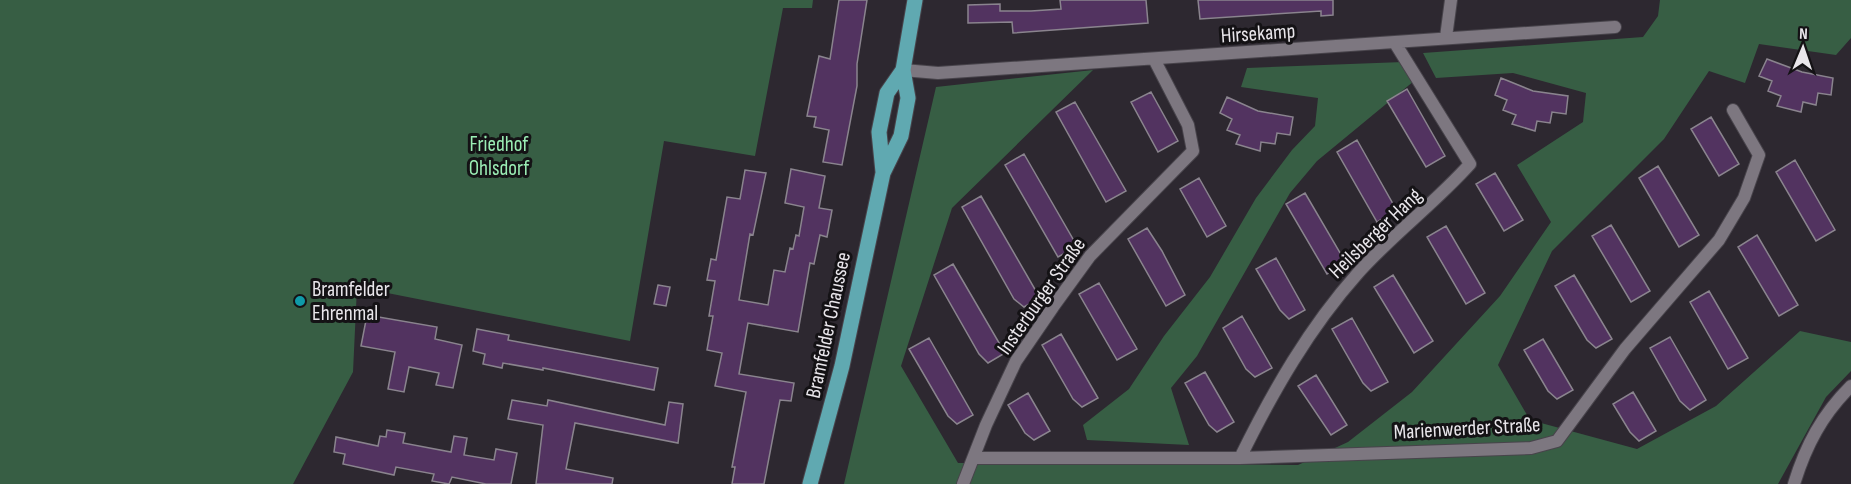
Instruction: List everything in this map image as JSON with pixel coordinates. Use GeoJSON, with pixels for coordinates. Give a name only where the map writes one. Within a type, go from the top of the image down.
{"type":"FeatureCollection","features":[{"type":"Feature","properties":{"kind":"main road","name":"Bramfelder Chaussee"},"geometry":{"type":"LineString","coordinates":[[810,484],[842,366],[883,173],[901,136],[908,98],[903,70],[915,0]]}},
{"type":"Feature","properties":{"kind":"main road","name":"Bramfelder Chaussee"},"geometry":{"type":"LineString","coordinates":[[883,173],[879,132],[887,93],[903,70]]}},
{"type":"Feature","properties":{"kind":"street"},"geometry":{"type":"LineString","coordinates":[[1446,37],[1451,0]]}},
{"type":"Feature","properties":{"kind":"street","name":"Hirsekamp"},"geometry":{"type":"LineString","coordinates":[[903,70],[938,73],[1615,27]]}},
{"type":"Feature","properties":{"kind":"street","name":"Heilsberger Hang"},"geometry":{"type":"LineString","coordinates":[[1240,458],[1283,375],[1318,320],[1359,272],[1445,192],[1470,165],[1395,43]]}},
{"type":"Feature","properties":{"kind":"street","name":"Insterburger Straße"},"geometry":{"type":"LineString","coordinates":[[963,484],[986,425],[1016,361],[1053,307],[1090,255],[1193,151],[1188,125],[1154,59]]}},
{"type":"Feature","properties":{"kind":"street","name":"Marienwerder Straße"},"geometry":{"type":"LineString","coordinates":[[975,458],[1240,458],[1531,448],[1557,441],[1625,349],[1719,240],[1744,198],[1760,155],[1733,110]]}},
{"type":"Feature","properties":{"kind":"street"},"geometry":{"type":"LineString","coordinates":[[1794,484],[1813,433],[1835,402],[1851,386]]}},
{"type":"Feature","properties":{"kind":"green space","name":"Friedhof Ohlsdorf"},"geometry":{"type":"Polygon","coordinates":[[[0,0],[813,0],[812,8],[783,8],[755,156],[664,141],[630,341],[357,287],[353,372],[293,484],[0,484],[0,0]]]}},
{"type":"Feature","properties":{"kind":"green space"},"geometry":{"type":"Polygon","coordinates":[[[1660,0],[1851,0],[1851,38],[1836,55],[1759,44],[1745,83],[1709,71],[1664,139],[1552,251],[1498,365],[1530,420],[1637,449],[1716,406],[1800,331],[1851,342],[1851,371],[1826,397],[1778,484],[844,484],[936,87],[1093,70],[952,208],[901,366],[958,463],[1298,465],[1348,442],[1412,392],[1500,296],[1551,222],[1517,165],[1583,122],[1586,93],[1513,73],[1436,78],[1423,53],[1643,37],[1658,16],[1660,0]]]}},
{"type":"Feature","properties":{"kind":"green space"},"geometry":{"type":"Polygon","coordinates":[[[1403,62],[1414,81],[1317,161],[1290,193],[1197,356],[1171,388],[1189,445],[1087,440],[1083,425],[1129,389],[1164,336],[1210,277],[1256,198],[1292,150],[1315,126],[1318,98],[1241,87],[1247,68],[1403,62]]]}},
{"type":"Feature","properties":{"kind":"building"},"geometry":{"type":"Polygon","coordinates":[[[839,0],[867,0],[857,64],[857,86],[842,165],[823,162],[829,130],[814,127],[816,117],[807,116],[819,56],[830,59],[839,0]]]}},
{"type":"Feature","properties":{"kind":"building"},"geometry":{"type":"Polygon","coordinates":[[[1060,0],[1146,0],[1148,23],[1013,33],[1012,22],[968,23],[968,5],[1000,4],[1000,11],[1031,11],[1061,9],[1060,0]]]}},
{"type":"Feature","properties":{"kind":"building"},"geometry":{"type":"Polygon","coordinates":[[[1198,0],[1333,0],[1333,15],[1321,16],[1321,11],[1200,19],[1198,0]]]}},
{"type":"Feature","properties":{"kind":"building"},"geometry":{"type":"Polygon","coordinates":[[[1767,59],[1802,72],[1833,78],[1831,95],[1818,93],[1816,105],[1803,102],[1801,112],[1777,106],[1781,96],[1768,91],[1772,81],[1759,76],[1767,59]]]}},
{"type":"Feature","properties":{"kind":"building"},"geometry":{"type":"Polygon","coordinates":[[[1501,78],[1533,91],[1568,96],[1566,114],[1552,112],[1550,123],[1537,121],[1535,131],[1512,124],[1516,115],[1503,110],[1507,100],[1495,95],[1501,78]]]}},
{"type":"Feature","properties":{"kind":"building"},"geometry":{"type":"Polygon","coordinates":[[[1407,89],[1445,156],[1426,167],[1387,101],[1407,89]]]}},
{"type":"Feature","properties":{"kind":"building"},"geometry":{"type":"Polygon","coordinates":[[[1151,92],[1178,141],[1158,152],[1131,102],[1151,92]]]}},
{"type":"Feature","properties":{"kind":"building"},"geometry":{"type":"Polygon","coordinates":[[[1227,97],[1258,111],[1293,117],[1290,135],[1277,133],[1275,144],[1261,142],[1260,151],[1236,144],[1240,135],[1227,130],[1232,119],[1220,113],[1227,97]]]}},
{"type":"Feature","properties":{"kind":"building"},"geometry":{"type":"Polygon","coordinates":[[[1075,102],[1126,191],[1106,202],[1056,112],[1075,102]]]}},
{"type":"Feature","properties":{"kind":"building"},"geometry":{"type":"Polygon","coordinates":[[[1711,117],[1739,164],[1719,176],[1691,129],[1711,117]]]}},
{"type":"Feature","properties":{"kind":"building"},"geometry":{"type":"Polygon","coordinates":[[[1357,140],[1397,211],[1377,222],[1337,152],[1357,140]]]}},
{"type":"Feature","properties":{"kind":"building"},"geometry":{"type":"Polygon","coordinates":[[[1024,154],[1077,246],[1058,257],[1005,165],[1024,154]]]}},
{"type":"Feature","properties":{"kind":"building"},"geometry":{"type":"Polygon","coordinates":[[[1795,160],[1835,230],[1816,241],[1776,172],[1795,160]]]}},
{"type":"Feature","properties":{"kind":"building"},"geometry":{"type":"Polygon","coordinates":[[[1658,166],[1699,235],[1679,247],[1639,178],[1658,166]]]}},
{"type":"Feature","properties":{"kind":"building"},"geometry":{"type":"Polygon","coordinates":[[[791,169],[825,176],[819,208],[832,210],[827,237],[820,235],[814,264],[810,263],[798,332],[748,323],[739,374],[794,383],[791,401],[780,400],[764,484],[732,484],[735,467],[732,467],[746,392],[715,386],[722,353],[707,350],[713,316],[709,316],[715,281],[707,280],[711,259],[716,260],[727,197],[740,199],[745,170],[766,173],[753,235],[750,234],[739,300],[768,305],[774,270],[785,272],[790,248],[793,249],[796,235],[799,236],[804,207],[785,203],[791,169]]]}},
{"type":"Feature","properties":{"kind":"building"},"geometry":{"type":"Polygon","coordinates":[[[1495,173],[1523,220],[1504,231],[1476,184],[1495,173]]]}},
{"type":"Feature","properties":{"kind":"building"},"geometry":{"type":"Polygon","coordinates":[[[1199,178],[1226,226],[1207,237],[1180,189],[1199,178]]]}},
{"type":"Feature","properties":{"kind":"building"},"geometry":{"type":"Polygon","coordinates":[[[1305,193],[1346,263],[1327,274],[1286,204],[1305,193]]]}},
{"type":"Feature","properties":{"kind":"building"},"geometry":{"type":"Polygon","coordinates":[[[981,196],[1040,298],[1024,307],[1014,299],[962,207],[981,196]]]}},
{"type":"Feature","properties":{"kind":"building"},"geometry":{"type":"Polygon","coordinates":[[[1611,225],[1650,291],[1631,302],[1592,236],[1611,225]]]}},
{"type":"Feature","properties":{"kind":"building"},"geometry":{"type":"Polygon","coordinates":[[[1446,226],[1485,293],[1466,304],[1427,237],[1446,226]]]}},
{"type":"Feature","properties":{"kind":"building"},"geometry":{"type":"Polygon","coordinates":[[[1147,228],[1185,295],[1166,306],[1128,239],[1147,228]]]}},
{"type":"Feature","properties":{"kind":"building"},"geometry":{"type":"Polygon","coordinates":[[[1757,235],[1798,305],[1779,316],[1738,247],[1757,235]]]}},
{"type":"Feature","properties":{"kind":"building"},"geometry":{"type":"Polygon","coordinates":[[[1276,258],[1305,310],[1289,319],[1280,310],[1256,269],[1276,258]]]}},
{"type":"Feature","properties":{"kind":"building"},"geometry":{"type":"Polygon","coordinates":[[[953,264],[1005,353],[988,363],[979,354],[934,275],[953,264]]]}},
{"type":"Feature","properties":{"kind":"building"},"geometry":{"type":"Polygon","coordinates":[[[1393,275],[1433,341],[1414,353],[1374,287],[1393,275]]]}},
{"type":"Feature","properties":{"kind":"building"},"geometry":{"type":"Polygon","coordinates":[[[1574,275],[1612,339],[1596,348],[1587,340],[1555,286],[1574,275]]]}},
{"type":"Feature","properties":{"kind":"building"},"geometry":{"type":"Polygon","coordinates":[[[1099,283],[1137,349],[1117,360],[1079,294],[1099,283]]]}},
{"type":"Feature","properties":{"kind":"building"},"geometry":{"type":"Polygon","coordinates":[[[658,285],[670,287],[666,306],[654,304],[658,285]]]}},
{"type":"Feature","properties":{"kind":"building"},"geometry":{"type":"Polygon","coordinates":[[[1709,291],[1748,358],[1728,369],[1690,302],[1709,291]]]}},
{"type":"Feature","properties":{"kind":"building"},"geometry":{"type":"Polygon","coordinates":[[[367,315],[437,327],[435,339],[462,345],[453,388],[436,385],[439,373],[409,367],[404,392],[388,389],[395,352],[361,346],[367,315]]]}},
{"type":"Feature","properties":{"kind":"building"},"geometry":{"type":"Polygon","coordinates":[[[1242,316],[1272,368],[1255,377],[1246,369],[1223,328],[1242,316]]]}},
{"type":"Feature","properties":{"kind":"building"},"geometry":{"type":"Polygon","coordinates":[[[1352,318],[1388,382],[1371,391],[1363,383],[1332,329],[1352,318]]]}},
{"type":"Feature","properties":{"kind":"building"},"geometry":{"type":"Polygon","coordinates":[[[477,329],[509,335],[508,340],[658,368],[654,390],[543,368],[543,370],[503,363],[502,368],[483,364],[485,354],[473,351],[477,329]]]}},
{"type":"Feature","properties":{"kind":"building"},"geometry":{"type":"Polygon","coordinates":[[[1061,334],[1098,398],[1082,407],[1073,399],[1042,345],[1061,334]]]}},
{"type":"Feature","properties":{"kind":"building"},"geometry":{"type":"Polygon","coordinates":[[[1670,337],[1706,400],[1690,410],[1680,401],[1650,348],[1670,337]]]}},
{"type":"Feature","properties":{"kind":"building"},"geometry":{"type":"Polygon","coordinates":[[[929,338],[973,415],[957,424],[948,416],[909,349],[929,338]]]}},
{"type":"Feature","properties":{"kind":"building"},"geometry":{"type":"Polygon","coordinates":[[[1543,339],[1573,390],[1557,399],[1548,391],[1524,350],[1543,339]]]}},
{"type":"Feature","properties":{"kind":"building"},"geometry":{"type":"Polygon","coordinates":[[[1205,372],[1234,422],[1217,432],[1209,425],[1185,383],[1205,372]]]}},
{"type":"Feature","properties":{"kind":"building"},"geometry":{"type":"Polygon","coordinates":[[[1316,375],[1347,425],[1331,435],[1298,386],[1316,375]]]}},
{"type":"Feature","properties":{"kind":"building"},"geometry":{"type":"Polygon","coordinates":[[[1633,392],[1656,431],[1639,441],[1630,432],[1613,404],[1633,392]]]}},
{"type":"Feature","properties":{"kind":"building"},"geometry":{"type":"Polygon","coordinates":[[[1028,393],[1050,431],[1034,440],[1025,433],[1008,405],[1028,393]]]}},
{"type":"Feature","properties":{"kind":"building"},"geometry":{"type":"Polygon","coordinates":[[[512,400],[547,406],[548,400],[665,425],[669,402],[683,404],[678,443],[575,423],[566,469],[613,478],[612,484],[536,484],[543,425],[508,419],[512,400]]]}},
{"type":"Feature","properties":{"kind":"building"},"geometry":{"type":"Polygon","coordinates":[[[387,430],[405,433],[403,443],[451,452],[454,436],[467,438],[464,455],[494,460],[496,449],[517,453],[511,484],[486,484],[452,477],[449,484],[432,481],[434,474],[396,467],[394,475],[343,464],[345,454],[334,452],[336,437],[378,446],[380,436],[386,437],[387,430]]]}},
{"type":"Feature","properties":{"kind":"place","name":"Bramfelder Ehrenmal"},"geometry":{"type":"Point","coordinates":[300,301]}}]}
